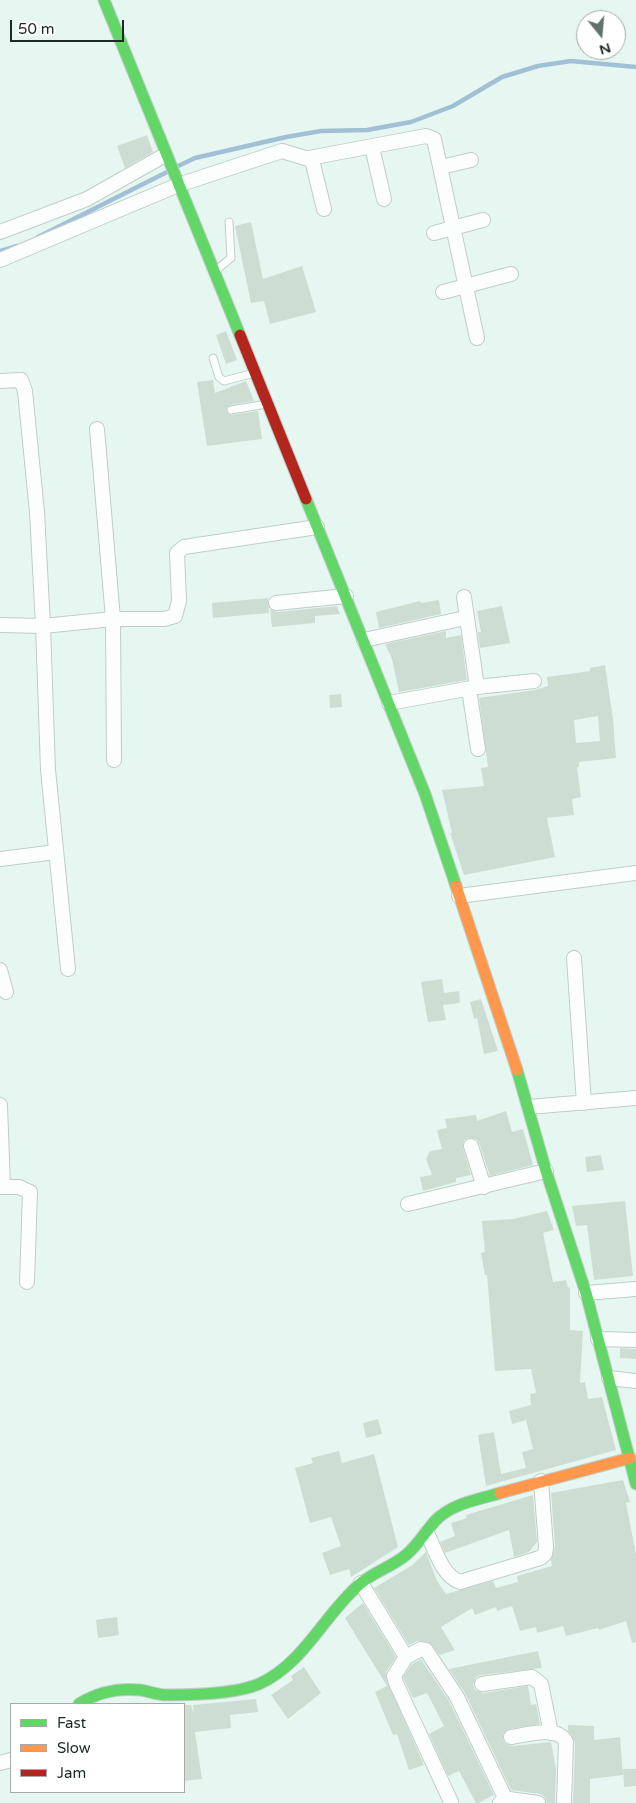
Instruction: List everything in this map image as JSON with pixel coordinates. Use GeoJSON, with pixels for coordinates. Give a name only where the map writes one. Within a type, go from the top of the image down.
{"type":"FeatureCollection","features":[{"type":"Feature","properties":{"kind":"street"},"geometry":{"type":"LineString","coordinates":[[104,0],[212,273],[268,404],[425,794],[529,1107],[546,1170],[586,1293],[635,1478]]}},
{"type":"Feature","properties":{"kind":"street"},"geometry":{"type":"LineString","coordinates":[[0,260],[176,181],[282,151],[309,158],[431,136],[434,139],[477,338]]}},
{"type":"Feature","properties":{"kind":"street"},"geometry":{"type":"LineString","coordinates":[[372,147],[384,199]]}},
{"type":"Feature","properties":{"kind":"street"},"geometry":{"type":"LineString","coordinates":[[0,232],[87,199],[167,158]]}},
{"type":"Feature","properties":{"kind":"street"},"geometry":{"type":"LineString","coordinates":[[309,158],[314,164],[324,209]]}},
{"type":"Feature","properties":{"kind":"street"},"geometry":{"type":"LineString","coordinates":[[440,167],[471,160]]}},
{"type":"Feature","properties":{"kind":"street"},"geometry":{"type":"LineString","coordinates":[[434,233],[482,220]]}},
{"type":"Feature","properties":{"kind":"street"},"geometry":{"type":"LineString","coordinates":[[443,292],[511,274]]}},
{"type":"Feature","properties":{"kind":"street"},"geometry":{"type":"LineString","coordinates":[[0,381],[15,378],[21,380],[25,391],[37,512],[48,770],[68,970]]}},
{"type":"Feature","properties":{"kind":"street"},"geometry":{"type":"LineString","coordinates":[[98,429],[113,619],[114,760]]}},
{"type":"Feature","properties":{"kind":"street"},"geometry":{"type":"LineString","coordinates":[[0,625],[43,626],[113,619],[164,619],[175,616],[178,601],[177,553],[184,547],[317,527]]}},
{"type":"Feature","properties":{"kind":"street"},"geometry":{"type":"LineString","coordinates":[[276,603],[346,596]]}},
{"type":"Feature","properties":{"kind":"street"},"geometry":{"type":"LineString","coordinates":[[464,598],[478,749]]}},
{"type":"Feature","properties":{"kind":"street"},"geometry":{"type":"LineString","coordinates":[[364,640],[465,618]]}},
{"type":"Feature","properties":{"kind":"street"},"geometry":{"type":"LineString","coordinates":[[389,703],[473,688],[534,681]]}},
{"type":"Feature","properties":{"kind":"street"},"geometry":{"type":"LineString","coordinates":[[0,859],[56,852]]}},
{"type":"Feature","properties":{"kind":"street"},"geometry":{"type":"LineString","coordinates":[[459,896],[636,873]]}},
{"type":"Feature","properties":{"kind":"street"},"geometry":{"type":"LineString","coordinates":[[574,958],[584,1103]]}},
{"type":"Feature","properties":{"kind":"street"},"geometry":{"type":"LineString","coordinates":[[0,970],[6,992]]}},
{"type":"Feature","properties":{"kind":"street"},"geometry":{"type":"LineString","coordinates":[[529,1107],[636,1098]]}},
{"type":"Feature","properties":{"kind":"street"},"geometry":{"type":"LineString","coordinates":[[0,1105],[2,1188],[19,1187],[30,1192],[27,1282]]}},
{"type":"Feature","properties":{"kind":"street"},"geometry":{"type":"LineString","coordinates":[[472,1146],[484,1186]]}},
{"type":"Feature","properties":{"kind":"street"},"geometry":{"type":"LineString","coordinates":[[408,1204],[546,1170]]}},
{"type":"Feature","properties":{"kind":"street"},"geometry":{"type":"LineString","coordinates":[[586,1293],[636,1289]]}},
{"type":"Feature","properties":{"kind":"street"},"geometry":{"type":"LineString","coordinates":[[598,1339],[636,1340]]}},
{"type":"Feature","properties":{"kind":"street"},"geometry":{"type":"LineString","coordinates":[[609,1378],[636,1381]]}},
{"type":"Feature","properties":{"kind":"street"},"geometry":{"type":"LineString","coordinates":[[80,1703],[91,1696],[112,1690],[141,1690],[164,1695],[209,1693],[250,1687],[261,1683],[288,1664],[361,1583],[404,1556],[435,1522],[452,1508],[541,1481],[630,1458]]}},
{"type":"Feature","properties":{"kind":"street"},"geometry":{"type":"LineString","coordinates":[[427,1533],[446,1571],[452,1579],[460,1582],[540,1558],[545,1554],[546,1547],[541,1481]]}},
{"type":"Feature","properties":{"kind":"street"},"geometry":{"type":"LineString","coordinates":[[361,1583],[406,1657]]}},
{"type":"Feature","properties":{"kind":"street"},"geometry":{"type":"LineString","coordinates":[[451,1802],[394,1676],[406,1657],[422,1649],[426,1650],[457,1697],[503,1801],[538,1803]]}},
{"type":"Feature","properties":{"kind":"street"},"geometry":{"type":"LineString","coordinates":[[482,1684],[532,1676],[538,1679],[541,1684],[551,1733]]}},
{"type":"Feature","properties":{"kind":"street"},"geometry":{"type":"LineString","coordinates":[[511,1737],[560,1733],[566,1742],[564,1803]]}},
{"type":"Feature","properties":{"kind":"lane"},"geometry":{"type":"LineString","coordinates":[[212,273],[231,258],[228,222]]}},
{"type":"Feature","properties":{"kind":"lane"},"geometry":{"type":"LineString","coordinates":[[213,358],[219,377],[224,381],[255,373]]}},
{"type":"Feature","properties":{"kind":"lane"},"geometry":{"type":"LineString","coordinates":[[231,410],[268,404]]}},
{"type":"Feature","properties":{"kind":"building"},"geometry":{"type":"Polygon","coordinates":[[[147,135],[153,152],[125,168],[117,146],[147,135]]]}},
{"type":"Feature","properties":{"kind":"building"},"geometry":{"type":"Polygon","coordinates":[[[251,222],[263,279],[302,266],[316,312],[270,324],[264,301],[251,303],[235,226],[251,222]]]}},
{"type":"Feature","properties":{"kind":"building"},"geometry":{"type":"Polygon","coordinates":[[[226,331],[237,360],[226,364],[216,335],[226,331]]]}},
{"type":"Feature","properties":{"kind":"building"},"geometry":{"type":"Polygon","coordinates":[[[213,380],[215,393],[246,381],[254,401],[230,405],[226,411],[231,415],[258,411],[262,439],[207,446],[197,382],[213,380]]]}},
{"type":"Feature","properties":{"kind":"building"},"geometry":{"type":"Polygon","coordinates":[[[268,598],[269,613],[213,618],[212,603],[268,598]]]}},
{"type":"Feature","properties":{"kind":"building"},"geometry":{"type":"Polygon","coordinates":[[[439,600],[441,614],[379,628],[376,612],[420,601],[421,603],[439,600]]]}},
{"type":"Feature","properties":{"kind":"building"},"geometry":{"type":"Polygon","coordinates":[[[337,606],[340,614],[315,616],[315,623],[272,627],[270,609],[277,612],[337,606]]]}},
{"type":"Feature","properties":{"kind":"building"},"geometry":{"type":"Polygon","coordinates":[[[502,606],[510,643],[480,648],[478,632],[481,632],[477,611],[502,606]]]}},
{"type":"Feature","properties":{"kind":"building"},"geometry":{"type":"Polygon","coordinates":[[[446,631],[446,638],[461,635],[467,680],[399,692],[392,659],[385,644],[446,631]]]}},
{"type":"Feature","properties":{"kind":"building"},"geometry":{"type":"Polygon","coordinates":[[[605,665],[613,719],[616,758],[579,762],[579,767],[577,767],[581,797],[572,799],[574,815],[547,818],[555,857],[464,875],[450,833],[452,833],[442,790],[484,786],[481,768],[488,767],[479,698],[535,690],[548,686],[547,677],[590,671],[590,668],[605,665]],[[598,716],[574,720],[576,743],[600,741],[598,716]]]}},
{"type":"Feature","properties":{"kind":"building"},"geometry":{"type":"Polygon","coordinates":[[[341,694],[342,707],[330,708],[329,695],[341,694]]]}},
{"type":"Feature","properties":{"kind":"building"},"geometry":{"type":"Polygon","coordinates":[[[442,979],[444,993],[459,991],[460,1003],[443,1005],[446,1020],[428,1022],[421,982],[442,979]]]}},
{"type":"Feature","properties":{"kind":"building"},"geometry":{"type":"Polygon","coordinates":[[[481,999],[498,1051],[484,1054],[477,1018],[474,1019],[470,1002],[481,999]]]}},
{"type":"Feature","properties":{"kind":"building"},"geometry":{"type":"Polygon","coordinates":[[[506,1111],[512,1132],[523,1129],[533,1165],[490,1176],[479,1143],[476,1139],[469,1138],[464,1140],[463,1148],[471,1175],[456,1178],[456,1182],[423,1191],[420,1177],[432,1175],[426,1159],[430,1151],[442,1149],[437,1130],[447,1128],[445,1119],[476,1115],[477,1121],[506,1111]]]}},
{"type":"Feature","properties":{"kind":"building"},"geometry":{"type":"Polygon","coordinates":[[[601,1155],[604,1170],[587,1172],[585,1157],[601,1155]]]}},
{"type":"Feature","properties":{"kind":"building"},"geometry":{"type":"Polygon","coordinates":[[[625,1201],[633,1276],[594,1280],[587,1225],[576,1226],[572,1206],[625,1201]]]}},
{"type":"Feature","properties":{"kind":"building"},"geometry":{"type":"Polygon","coordinates":[[[547,1211],[554,1230],[543,1233],[553,1282],[566,1280],[568,1288],[570,1287],[570,1330],[583,1331],[580,1383],[585,1382],[588,1399],[602,1397],[616,1450],[486,1486],[478,1435],[494,1432],[501,1474],[526,1468],[522,1452],[533,1449],[526,1420],[512,1424],[509,1411],[531,1405],[530,1394],[536,1393],[531,1369],[495,1371],[487,1275],[485,1275],[481,1253],[485,1252],[482,1221],[513,1219],[547,1211]]]}},
{"type":"Feature","properties":{"kind":"building"},"geometry":{"type":"Polygon","coordinates":[[[620,1348],[636,1349],[636,1359],[620,1358],[620,1348]]]}},
{"type":"Feature","properties":{"kind":"building"},"geometry":{"type":"Polygon","coordinates":[[[378,1419],[382,1434],[366,1438],[363,1423],[378,1419]]]}},
{"type":"Feature","properties":{"kind":"building"},"geometry":{"type":"Polygon","coordinates":[[[339,1451],[342,1463],[374,1454],[398,1547],[351,1577],[349,1569],[330,1575],[322,1553],[341,1546],[331,1517],[310,1523],[295,1468],[313,1463],[311,1458],[339,1451]]]}},
{"type":"Feature","properties":{"kind":"building"},"geometry":{"type":"Polygon","coordinates":[[[623,1480],[630,1502],[626,1503],[636,1554],[636,1642],[632,1643],[626,1621],[599,1630],[598,1628],[566,1636],[563,1626],[537,1633],[536,1627],[520,1631],[512,1606],[497,1611],[496,1607],[475,1615],[472,1608],[441,1627],[455,1650],[440,1655],[428,1642],[417,1641],[409,1645],[374,1588],[411,1566],[426,1552],[437,1581],[446,1594],[493,1581],[496,1588],[518,1582],[517,1576],[552,1566],[551,1560],[555,1546],[551,1493],[623,1480]]]}},
{"type":"Feature","properties":{"kind":"building"},"geometry":{"type":"Polygon","coordinates":[[[533,1495],[537,1542],[529,1552],[514,1557],[509,1530],[445,1553],[440,1542],[455,1536],[451,1523],[467,1518],[466,1515],[533,1495]]]}},
{"type":"Feature","properties":{"kind":"building"},"geometry":{"type":"Polygon","coordinates":[[[363,1603],[396,1657],[386,1672],[386,1678],[424,1765],[409,1770],[397,1734],[393,1735],[375,1692],[387,1686],[345,1618],[363,1603]]]}},
{"type":"Feature","properties":{"kind":"building"},"geometry":{"type":"Polygon","coordinates":[[[117,1617],[119,1635],[98,1638],[96,1620],[117,1617]]]}},
{"type":"Feature","properties":{"kind":"building"},"geometry":{"type":"Polygon","coordinates":[[[538,1651],[542,1668],[481,1675],[476,1677],[473,1685],[475,1690],[483,1693],[528,1686],[531,1705],[536,1704],[540,1724],[509,1729],[503,1734],[503,1739],[505,1743],[512,1746],[551,1742],[556,1769],[555,1803],[547,1803],[544,1796],[540,1794],[511,1790],[465,1693],[449,1669],[538,1651]]]}},
{"type":"Feature","properties":{"kind":"building"},"geometry":{"type":"Polygon","coordinates":[[[421,1659],[449,1701],[494,1795],[478,1803],[476,1803],[459,1771],[448,1776],[429,1734],[444,1726],[427,1693],[413,1698],[404,1680],[403,1677],[412,1664],[421,1659]]]}},
{"type":"Feature","properties":{"kind":"building"},"geometry":{"type":"Polygon","coordinates":[[[304,1667],[321,1693],[288,1719],[271,1695],[293,1680],[291,1676],[304,1667]]]}},
{"type":"Feature","properties":{"kind":"building"},"geometry":{"type":"Polygon","coordinates":[[[256,1699],[258,1712],[230,1715],[231,1728],[195,1732],[202,1779],[185,1781],[185,1705],[191,1705],[194,1714],[193,1705],[256,1699]]]}},
{"type":"Feature","properties":{"kind":"building"},"geometry":{"type":"Polygon","coordinates":[[[568,1725],[594,1726],[594,1740],[620,1737],[623,1775],[590,1779],[590,1803],[573,1803],[575,1742],[568,1731],[568,1725]]]}},
{"type":"Feature","properties":{"kind":"building"},"geometry":{"type":"Polygon","coordinates":[[[623,1769],[636,1769],[636,1786],[624,1787],[623,1769]]]}},
{"type":"Feature","properties":{"kind":"waterway"},"geometry":{"type":"LineString","coordinates":[[176,167],[195,158],[286,137],[321,131],[367,130],[411,122],[453,106],[502,77],[538,66],[571,61],[636,67]]}},
{"type":"Feature","properties":{"kind":"waterway"},"geometry":{"type":"LineString","coordinates":[[38,237],[167,172]]}},
{"type":"Feature","properties":{"kind":"waterway"},"geometry":{"type":"LineString","coordinates":[[0,251],[17,246]]}},
{"type":"Feature","properties":{"kind":"traffic: fast"},"geometry":{"type":"LineString","coordinates":[[104,0],[240,335]]}},
{"type":"Feature","properties":{"kind":"traffic: fast"},"geometry":{"type":"LineString","coordinates":[[306,499],[425,794],[456,886]]}},
{"type":"Feature","properties":{"kind":"traffic: fast"},"geometry":{"type":"LineString","coordinates":[[517,1070],[546,1171],[586,1293],[636,1484]]}},
{"type":"Feature","properties":{"kind":"traffic: fast"},"geometry":{"type":"LineString","coordinates":[[81,1703],[93,1696],[116,1690],[140,1690],[166,1695],[201,1694],[238,1690],[259,1684],[289,1664],[348,1595],[366,1579],[406,1555],[442,1515],[457,1506],[500,1493]]}},
{"type":"Feature","properties":{"kind":"traffic: slow"},"geometry":{"type":"LineString","coordinates":[[456,886],[517,1070]]}},
{"type":"Feature","properties":{"kind":"traffic: slow"},"geometry":{"type":"LineString","coordinates":[[500,1493],[630,1458]]}},
{"type":"Feature","properties":{"kind":"traffic: jam"},"geometry":{"type":"LineString","coordinates":[[240,335],[306,499]]}}]}
